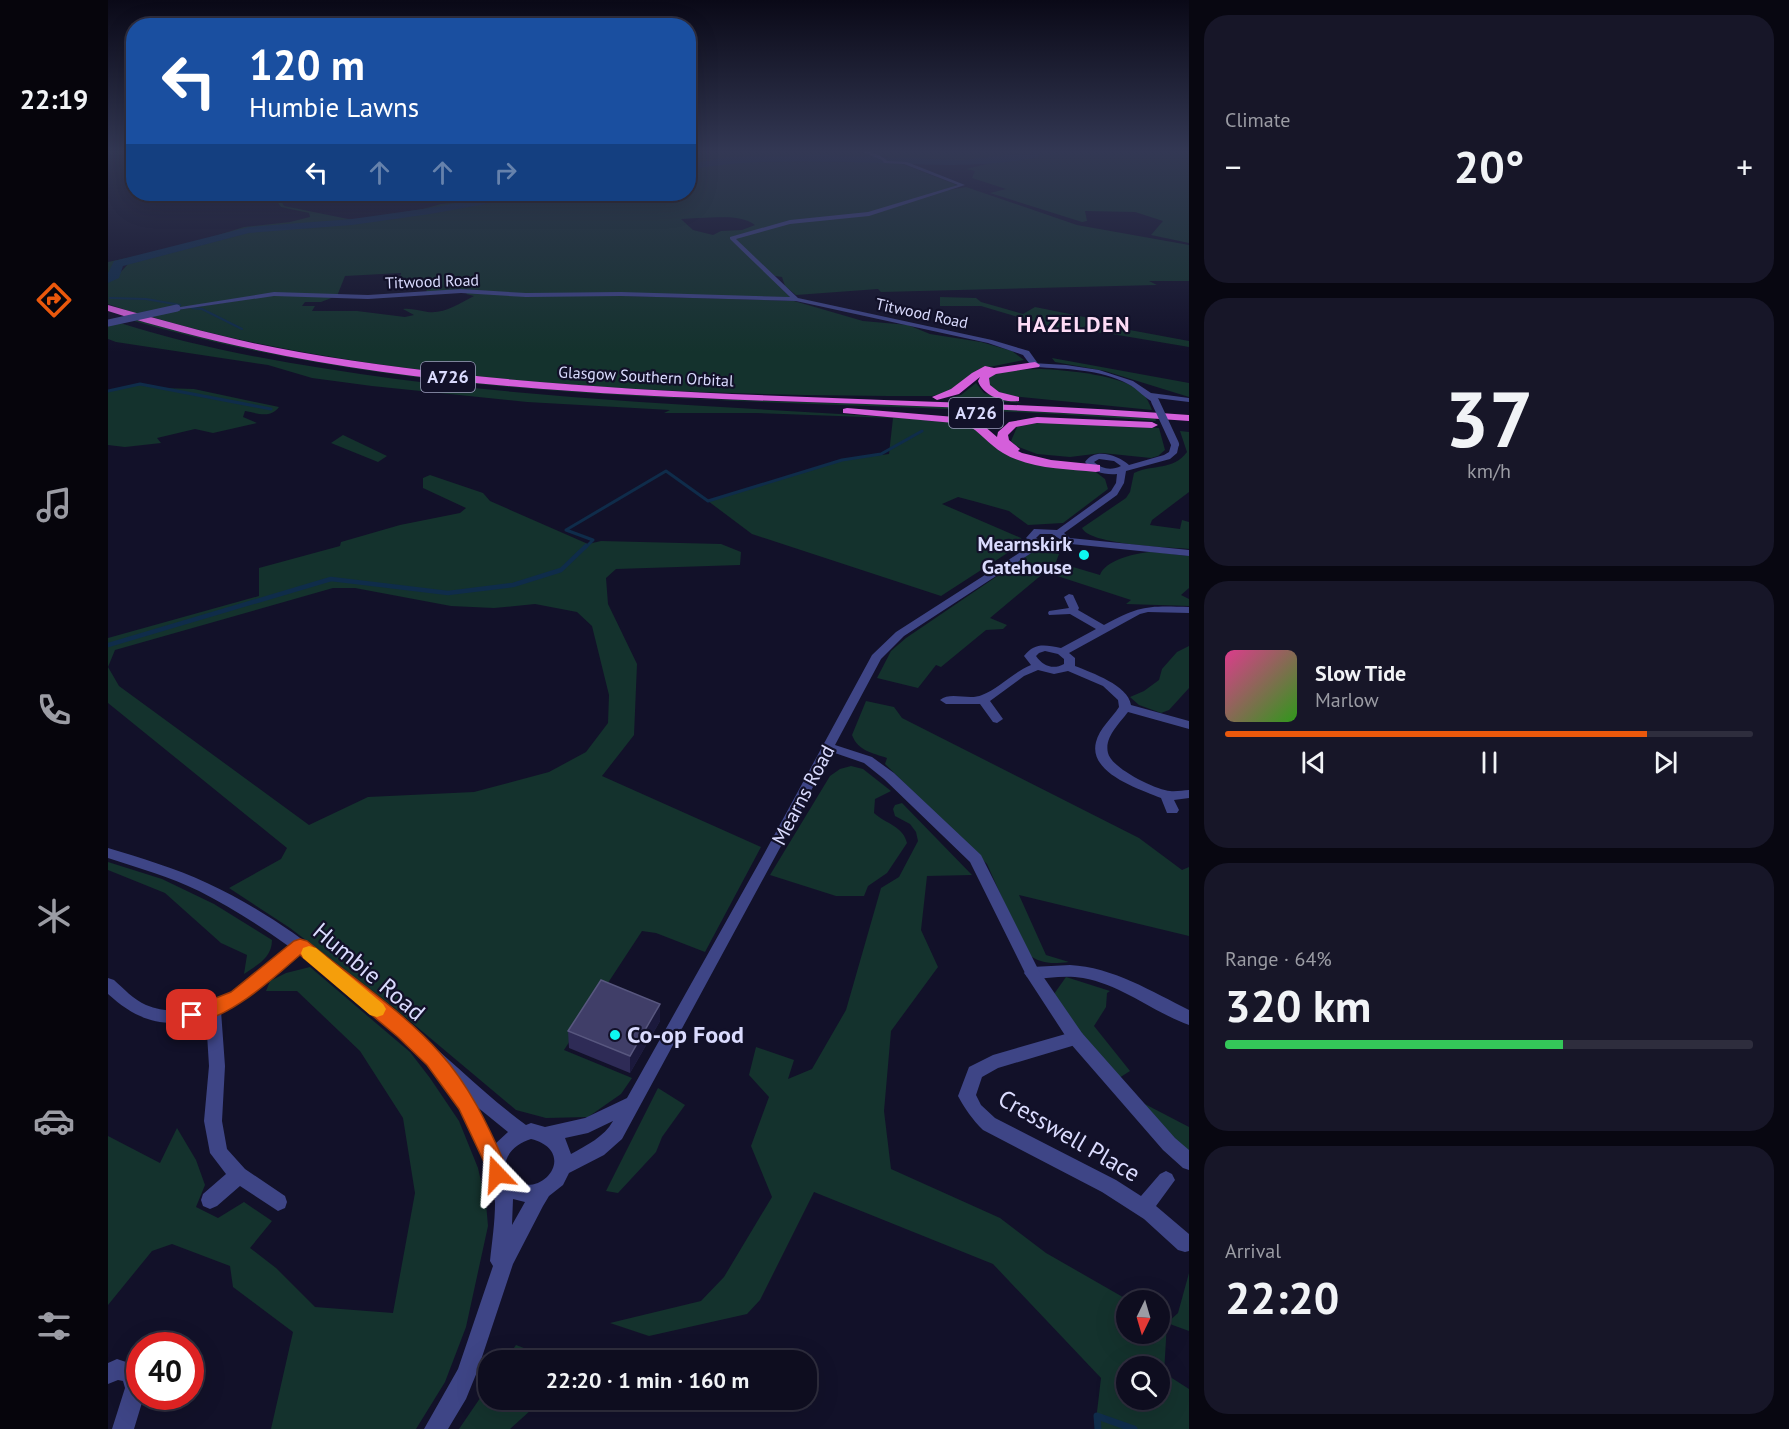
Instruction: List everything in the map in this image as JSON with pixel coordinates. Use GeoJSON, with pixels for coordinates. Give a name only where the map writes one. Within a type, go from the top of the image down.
{"type":"FeatureCollection","features":[{"type":"Feature","properties":{"kind":"highway","name":"Glasgow Southern Orbital"},"geometry":{"type":"LineString","coordinates":[[108,308],[163,325],[248,345],[394,370],[595,390],[1006,405],[1189,418]]}},
{"type":"Feature","properties":{"kind":"highway","name":"Glasgow Southern Orbital"},"geometry":{"type":"LineString","coordinates":[[108,317],[242,351],[418,380],[569,395],[762,406],[1035,416],[1189,427]]}},
{"type":"Feature","properties":{"kind":"highway"},"geometry":{"type":"LineString","coordinates":[[795,399],[933,398],[957,392],[977,374],[987,369],[1007,365],[1035,366]]}},
{"type":"Feature","properties":{"kind":"highway"},"geometry":{"type":"LineString","coordinates":[[1035,366],[993,372],[985,376],[984,384],[995,394],[1020,400],[1189,418]]}},
{"type":"Feature","properties":{"kind":"highway"},"geometry":{"type":"LineString","coordinates":[[762,406],[959,419],[982,428],[1003,447],[1023,457],[1095,465]]}},
{"type":"Feature","properties":{"kind":"highway"},"geometry":{"type":"LineString","coordinates":[[1095,465],[1031,455],[1008,445],[1002,434],[1013,424],[1037,420],[1189,427]]}},
{"type":"Feature","properties":{"kind":"street"},"geometry":{"type":"LineString","coordinates":[[796,299],[732,238],[787,222],[831,218]]}},
{"type":"Feature","properties":{"kind":"street","name":"Titwood Road"},"geometry":{"type":"LineString","coordinates":[[108,322],[177,308],[274,294],[368,297],[461,291],[526,295],[614,294],[796,299],[1001,344],[1026,353],[1035,366]]}},
{"type":"Feature","properties":{"kind":"street"},"geometry":{"type":"LineString","coordinates":[[1035,366],[1068,368],[1104,374],[1134,384],[1152,398],[1174,444],[1173,453],[1111,472],[1095,465]]}},
{"type":"Feature","properties":{"kind":"street"},"geometry":{"type":"LineString","coordinates":[[1152,398],[1189,400]]}},
{"type":"Feature","properties":{"kind":"street"},"geometry":{"type":"LineString","coordinates":[[1095,465],[1103,456],[1151,461]]}},
{"type":"Feature","properties":{"kind":"street"},"geometry":{"type":"LineString","coordinates":[[1117,459],[1125,464],[1116,489],[1103,503],[1058,533],[1068,541],[1189,553]]}},
{"type":"Feature","properties":{"kind":"street"},"geometry":{"type":"LineString","coordinates":[[1095,465],[1116,489]]}},
{"type":"Feature","properties":{"kind":"street","name":"Mearns Road"},"geometry":{"type":"LineString","coordinates":[[563,1167],[598,1149],[616,1133],[829,747],[876,657],[900,634],[1038,544],[1031,538],[1033,533],[1043,531],[1058,533]]}},
{"type":"Feature","properties":{"kind":"street"},"geometry":{"type":"LineString","coordinates":[[1038,544],[1059,548],[1068,541]]}},
{"type":"Feature","properties":{"kind":"street"},"geometry":{"type":"LineString","coordinates":[[1069,597],[1074,608],[1072,611]]}},
{"type":"Feature","properties":{"kind":"street"},"geometry":{"type":"LineString","coordinates":[[1062,652],[1136,612],[1148,609],[1189,610]]}},
{"type":"Feature","properties":{"kind":"street"},"geometry":{"type":"LineString","coordinates":[[1053,613],[1072,611],[1104,629]]}},
{"type":"Feature","properties":{"kind":"street"},"geometry":{"type":"LineString","coordinates":[[1068,667],[1069,658],[1062,652],[1051,649],[1035,650],[1032,653],[1031,659],[1038,666],[1058,670],[1068,667],[1117,691],[1124,699],[1125,707],[1102,742],[1103,761],[1110,768],[1170,803],[1189,794]]}},
{"type":"Feature","properties":{"kind":"street"},"geometry":{"type":"LineString","coordinates":[[946,700],[983,700],[1020,674],[1038,666]]}},
{"type":"Feature","properties":{"kind":"street"},"geometry":{"type":"LineString","coordinates":[[983,700],[997,719]]}},
{"type":"Feature","properties":{"kind":"street"},"geometry":{"type":"LineString","coordinates":[[1125,707],[1189,725]]}},
{"type":"Feature","properties":{"kind":"street"},"geometry":{"type":"LineString","coordinates":[[829,747],[868,760],[889,776],[976,859],[1032,973],[1076,1038],[1169,1144],[1189,1162]]}},
{"type":"Feature","properties":{"kind":"street","name":"Humbie Road"},"geometry":{"type":"LineString","coordinates":[[108,853],[162,870],[203,887],[241,906],[300,945],[405,1031],[434,1059],[522,1132]]}},
{"type":"Feature","properties":{"kind":"street"},"geometry":{"type":"LineString","coordinates":[[108,984],[141,1010],[157,1016],[192,1015],[213,1009],[238,997],[254,986],[300,945]]}},
{"type":"Feature","properties":{"kind":"street"},"geometry":{"type":"LineString","coordinates":[[1032,973],[1061,971],[1085,973],[1149,998],[1189,1018]]}},
{"type":"Feature","properties":{"kind":"street"},"geometry":{"type":"LineString","coordinates":[[213,1009],[217,1066],[213,1098],[214,1138],[219,1153],[239,1175],[278,1202]]}},
{"type":"Feature","properties":{"kind":"street","name":"Cresswell Place"},"geometry":{"type":"LineString","coordinates":[[1076,1038],[993,1062],[975,1072],[967,1096],[975,1110],[989,1124],[1108,1186],[1143,1208],[1185,1243]]}},
{"type":"Feature","properties":{"kind":"street","name":"Humbie Road"},"geometry":{"type":"LineString","coordinates":[[434,1059],[466,1103],[495,1164]]}},
{"type":"Feature","properties":{"kind":"street"},"geometry":{"type":"LineString","coordinates":[[499,1274],[504,1230],[502,1184],[495,1164],[503,1144],[522,1132],[547,1134],[588,1125],[631,1104]]}},
{"type":"Feature","properties":{"kind":"street"},"geometry":{"type":"LineString","coordinates":[[502,1184],[520,1194],[532,1194],[543,1190],[559,1177],[563,1167],[561,1147],[547,1134]]}},
{"type":"Feature","properties":{"kind":"street"},"geometry":{"type":"LineString","coordinates":[[210,1200],[239,1175]]}},
{"type":"Feature","properties":{"kind":"street","name":"Cresswell Place"},"geometry":{"type":"LineString","coordinates":[[1143,1208],[1167,1180]]}},
{"type":"Feature","properties":{"kind":"street"},"geometry":{"type":"LineString","coordinates":[[435,1429],[445,1416],[467,1374],[499,1274],[520,1229],[543,1190]]}},
{"type":"Feature","properties":{"kind":"street"},"geometry":{"type":"LineString","coordinates":[[108,1374],[117,1369],[131,1373],[136,1388],[123,1429]]}},
{"type":"Feature","properties":{"kind":"green space"},"geometry":{"type":"Polygon","coordinates":[[[307,218],[353,220],[368,218],[707,218],[681,219],[693,230],[713,235],[721,231],[742,230],[755,225],[742,219],[731,218],[1056,218],[1077,225],[1189,245],[1189,281],[1149,281],[1157,285],[881,292],[878,289],[796,295],[785,286],[782,277],[775,276],[730,237],[790,297],[626,296],[794,301],[863,321],[908,325],[930,334],[981,342],[1012,351],[1024,360],[979,369],[948,393],[932,396],[707,392],[483,377],[312,354],[228,337],[145,315],[274,295],[334,297],[321,302],[305,302],[302,306],[315,306],[312,311],[357,311],[405,317],[414,315],[403,309],[440,311],[474,296],[466,294],[468,292],[427,294],[426,287],[397,289],[401,273],[345,276],[337,296],[269,294],[138,314],[108,304],[108,280],[119,274],[128,264],[263,229],[244,231],[116,264],[108,277],[108,262],[183,246],[244,227],[307,218]]]}},
{"type":"Feature","properties":{"kind":"green space"},"geometry":{"type":"Polygon","coordinates":[[[1068,218],[1086,218],[1087,221],[1082,222],[1068,218]]]}},
{"type":"Feature","properties":{"kind":"green space"},"geometry":{"type":"Polygon","coordinates":[[[1153,218],[1189,218],[1189,243],[1151,235],[1163,221],[1153,218]]]}},
{"type":"Feature","properties":{"kind":"green space"},"geometry":{"type":"Polygon","coordinates":[[[940,297],[976,298],[981,302],[1023,314],[1035,307],[1094,319],[1084,327],[1119,328],[1189,341],[1189,347],[1106,333],[1062,330],[981,306],[940,306],[940,297]]]}},
{"type":"Feature","properties":{"kind":"green space"},"geometry":{"type":"Polygon","coordinates":[[[132,318],[214,340],[299,357],[489,384],[703,399],[638,396],[509,387],[381,372],[253,350],[127,319],[132,318]]]}},
{"type":"Feature","properties":{"kind":"green space"},"geometry":{"type":"Polygon","coordinates":[[[117,322],[220,349],[325,369],[396,379],[535,394],[951,421],[973,426],[1001,450],[1093,470],[1105,479],[1108,489],[1063,523],[1028,525],[1009,511],[958,497],[942,504],[1021,538],[1026,545],[1012,550],[941,596],[752,534],[708,501],[842,460],[889,454],[893,418],[756,413],[664,413],[670,410],[527,402],[372,386],[312,378],[268,365],[116,342],[108,339],[108,324],[117,322]]]}},
{"type":"Feature","properties":{"kind":"green space"},"geometry":{"type":"Polygon","coordinates":[[[1052,358],[1189,383],[1189,397],[1105,371],[1055,362],[1052,358]]]}},
{"type":"Feature","properties":{"kind":"green space"},"geometry":{"type":"Polygon","coordinates":[[[1041,369],[1094,375],[1123,382],[1143,393],[1152,410],[1012,396],[990,387],[988,376],[1012,370],[1041,369]]]}},
{"type":"Feature","properties":{"kind":"green space"},"geometry":{"type":"Polygon","coordinates":[[[976,383],[984,393],[1022,403],[949,398],[961,395],[976,383]]]}},
{"type":"Feature","properties":{"kind":"green space"},"geometry":{"type":"Polygon","coordinates":[[[140,384],[161,388],[194,389],[279,407],[267,414],[245,411],[243,417],[257,423],[213,433],[195,429],[157,438],[161,443],[125,447],[108,445],[108,391],[140,384]]]}},
{"type":"Feature","properties":{"kind":"green space"},"geometry":{"type":"Polygon","coordinates":[[[703,399],[919,405],[1155,417],[1156,421],[703,399]]]}},
{"type":"Feature","properties":{"kind":"green space"},"geometry":{"type":"Polygon","coordinates":[[[1042,422],[1159,428],[1165,450],[1151,458],[1102,453],[1070,457],[1037,454],[1016,446],[1011,441],[1017,427],[1042,422]]]}},
{"type":"Feature","properties":{"kind":"green space"},"geometry":{"type":"Polygon","coordinates":[[[1180,431],[1189,432],[1189,492],[1152,520],[1150,525],[1180,529],[1182,520],[1189,522],[1189,549],[1114,542],[1088,534],[1082,528],[1126,498],[1130,492],[1134,473],[1169,465],[1187,452],[1180,431]]]}},
{"type":"Feature","properties":{"kind":"green space"},"geometry":{"type":"Polygon","coordinates":[[[343,435],[387,456],[378,462],[331,443],[343,435]]]}},
{"type":"Feature","properties":{"kind":"green space"},"geometry":{"type":"Polygon","coordinates":[[[430,475],[483,493],[490,501],[588,544],[601,541],[721,544],[741,552],[740,565],[616,569],[606,578],[608,604],[637,664],[634,735],[602,776],[761,847],[705,952],[656,933],[642,931],[564,1050],[632,1078],[621,1094],[588,1117],[546,1118],[516,1110],[392,1006],[290,928],[229,888],[281,859],[287,848],[108,703],[108,667],[108,638],[259,596],[259,568],[340,546],[341,542],[400,525],[460,513],[466,508],[423,488],[423,478],[430,475]],[[333,588],[115,650],[108,667],[119,686],[309,825],[368,797],[474,792],[549,772],[586,752],[608,723],[609,695],[592,626],[577,612],[535,604],[494,608],[451,606],[355,588],[333,588]]]}},
{"type":"Feature","properties":{"kind":"green space"},"geometry":{"type":"Polygon","coordinates":[[[1034,551],[1059,554],[1056,562],[1100,575],[1114,561],[1137,554],[1155,552],[1189,556],[1189,588],[1181,595],[1189,599],[1189,606],[1126,604],[1131,600],[1045,572],[990,618],[1007,625],[1003,629],[986,630],[941,667],[936,665],[918,688],[877,678],[891,651],[906,638],[1034,551]]]}},
{"type":"Feature","properties":{"kind":"green space"},"geometry":{"type":"Polygon","coordinates":[[[1189,646],[1189,688],[1169,710],[1161,713],[1139,705],[1130,697],[1144,691],[1159,680],[1162,669],[1177,652],[1189,646]]]}},
{"type":"Feature","properties":{"kind":"green space"},"geometry":{"type":"Polygon","coordinates":[[[866,701],[894,707],[902,718],[1139,838],[1182,870],[1189,867],[1189,936],[1019,895],[1046,955],[1069,962],[1047,963],[1027,954],[987,864],[885,764],[887,758],[866,751],[858,745],[852,735],[866,701]]]}},
{"type":"Feature","properties":{"kind":"green space"},"geometry":{"type":"Polygon","coordinates":[[[851,766],[863,769],[891,791],[875,799],[874,813],[898,829],[907,843],[887,873],[868,886],[864,896],[836,896],[770,875],[830,776],[840,769],[851,766]]]}},
{"type":"Feature","properties":{"kind":"green space"},"geometry":{"type":"Polygon","coordinates":[[[902,803],[972,875],[927,876],[921,930],[938,967],[891,1031],[884,1111],[891,1169],[1000,1218],[1046,1253],[1116,1293],[1116,1344],[1166,1344],[1165,1356],[1116,1356],[1116,1410],[1170,1410],[1170,1377],[1189,1389],[1189,1429],[1095,1429],[1101,1378],[993,1264],[814,1192],[760,1300],[747,1314],[649,1336],[610,1323],[701,1301],[724,1277],[772,1197],[751,1146],[769,1097],[749,1075],[756,1047],[794,1060],[788,1079],[812,1069],[846,1010],[881,888],[899,877],[918,841],[916,832],[910,824],[895,816],[893,809],[895,805],[902,803]]]}},
{"type":"Feature","properties":{"kind":"green space"},"geometry":{"type":"Polygon","coordinates":[[[108,862],[162,879],[214,904],[272,940],[267,956],[244,974],[247,955],[221,943],[165,893],[108,870],[108,862]]]}},
{"type":"Feature","properties":{"kind":"green space"},"geometry":{"type":"Polygon","coordinates":[[[310,967],[410,1052],[459,1121],[478,1168],[486,1203],[488,1226],[466,1327],[445,1382],[416,1429],[271,1429],[293,1332],[233,1287],[230,1266],[172,1244],[152,1251],[108,1305],[108,1136],[160,1163],[177,1128],[196,1160],[205,1185],[196,1207],[218,1218],[244,1202],[272,1221],[250,1248],[276,1268],[315,1307],[393,1313],[415,1193],[403,1118],[360,1051],[297,991],[266,991],[270,981],[286,973],[310,967]]]}},
{"type":"Feature","properties":{"kind":"green space"},"geometry":{"type":"Polygon","coordinates":[[[1066,977],[1110,991],[1107,993],[1106,1007],[1094,1026],[1130,1071],[1119,1078],[1082,1035],[1054,994],[1066,977]]]}},
{"type":"Feature","properties":{"kind":"green space"},"geometry":{"type":"Polygon","coordinates":[[[658,1088],[685,1105],[662,1137],[656,1152],[618,1193],[606,1191],[658,1088]]]}},
{"type":"Feature","properties":{"kind":"green space"},"geometry":{"type":"Polygon","coordinates":[[[1139,1101],[1189,1127],[1189,1152],[1183,1147],[1139,1101]]]}},
{"type":"Feature","properties":{"kind":"green space"},"geometry":{"type":"Polygon","coordinates":[[[1189,1273],[1189,1331],[1170,1324],[1170,1320],[1178,1313],[1189,1273]]]}},
{"type":"Feature","properties":{"kind":"green space"},"geometry":{"type":"Polygon","coordinates":[[[516,1345],[529,1350],[512,1350],[516,1345]]]}},
{"type":"Feature","properties":{"kind":"green space"},"geometry":{"type":"Polygon","coordinates":[[[478,1401],[478,1410],[531,1410],[510,1429],[459,1429],[478,1401]]]}},
{"type":"Feature","properties":{"kind":"building","name":"Co-op Food"},"geometry":{"type":"Polygon","coordinates":[[[601,980],[660,1004],[630,1056],[568,1031],[601,980]]]}},
{"type":"Feature","properties":{"kind":"waterway"},"geometry":{"type":"LineString","coordinates":[[108,279],[114,275],[118,264],[249,230],[383,218]]}},
{"type":"Feature","properties":{"kind":"waterway"},"geometry":{"type":"LineString","coordinates":[[110,298],[146,299],[180,305]]}},
{"type":"Feature","properties":{"kind":"waterway"},"geometry":{"type":"LineString","coordinates":[[192,308],[202,309],[242,329]]}},
{"type":"Feature","properties":{"kind":"waterway"},"geometry":{"type":"LineString","coordinates":[[108,391],[140,384],[271,409]]}},
{"type":"Feature","properties":{"kind":"waterway"},"geometry":{"type":"LineString","coordinates":[[585,548],[593,540],[566,530],[666,471],[708,501],[842,460],[881,454],[922,431]]}},
{"type":"Feature","properties":{"kind":"waterway"},"geometry":{"type":"LineString","coordinates":[[108,645],[331,579],[448,593],[513,585],[561,570],[586,546]]}},
{"type":"Feature","properties":{"kind":"waterway"},"geometry":{"type":"LineString","coordinates":[[1098,1429],[1097,1416],[1134,1429]]}},
{"type":"Feature","properties":{"kind":"slow traffic"},"geometry":{"type":"LineString","coordinates":[[309,953],[377,1009]]}},
{"type":"Feature","properties":{"kind":"place","name":"Mearnskirk Gatehouse"},"geometry":{"type":"Point","coordinates":[1084,555]}},
{"type":"Feature","properties":{"kind":"place","name":"Co-op Food"},"geometry":{"type":"Point","coordinates":[615,1035]}},
{"type":"Feature","properties":{"kind":"district","name":"HAZELDEN"},"geometry":{"type":"Point","coordinates":[1074,324]}},
{"type":"Feature","properties":{"kind":"route"},"geometry":{"type":"LineString","coordinates":[[192,1015],[213,1009],[238,997],[254,986],[300,945],[349,988],[405,1031],[434,1059],[466,1103],[495,1164],[497,1174]]}}]}
